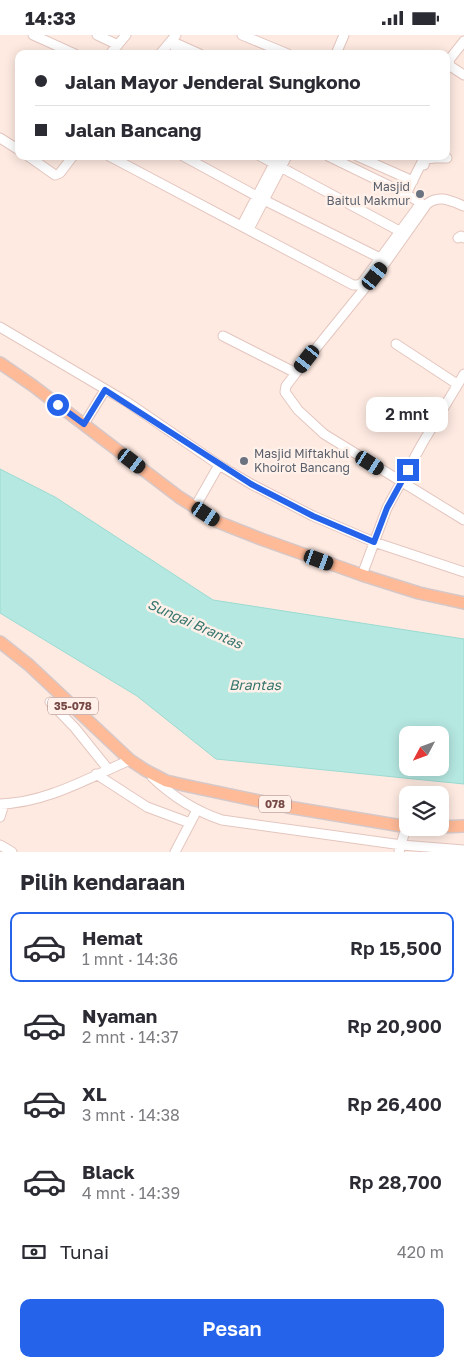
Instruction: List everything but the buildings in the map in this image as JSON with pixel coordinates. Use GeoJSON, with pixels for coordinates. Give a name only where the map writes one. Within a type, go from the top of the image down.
{"type":"FeatureCollection","features":[{"type":"Feature","properties":{"kind":"main road"},"geometry":{"type":"LineString","coordinates":[[0,363],[218,522],[362,575],[419,593],[464,603]]}},
{"type":"Feature","properties":{"kind":"main road","name":"35-078"},"geometry":{"type":"LineString","coordinates":[[0,642],[29,665],[130,760],[145,770]]}},
{"type":"Feature","properties":{"kind":"main road","name":"078"},"geometry":{"type":"LineString","coordinates":[[145,770],[166,781],[188,786],[288,807],[399,826]]}},
{"type":"Feature","properties":{"kind":"main road"},"geometry":{"type":"LineString","coordinates":[[449,827],[464,826]]}},
{"type":"Feature","properties":{"kind":"street"},"geometry":{"type":"LineString","coordinates":[[33,35],[66,50]]}},
{"type":"Feature","properties":{"kind":"street"},"geometry":{"type":"LineString","coordinates":[[97,35],[118,45]]}},
{"type":"Feature","properties":{"kind":"street"},"geometry":{"type":"LineString","coordinates":[[114,50],[126,35]]}},
{"type":"Feature","properties":{"kind":"street"},"geometry":{"type":"LineString","coordinates":[[242,35],[278,50]]}},
{"type":"Feature","properties":{"kind":"street"},"geometry":{"type":"LineString","coordinates":[[338,50],[344,35]]}},
{"type":"Feature","properties":{"kind":"street"},"geometry":{"type":"LineString","coordinates":[[164,50],[174,40],[193,50]]}},
{"type":"Feature","properties":{"kind":"street"},"geometry":{"type":"LineString","coordinates":[[450,58],[464,41]]}},
{"type":"Feature","properties":{"kind":"street"},"geometry":{"type":"LineString","coordinates":[[450,69],[464,75]]}},
{"type":"Feature","properties":{"kind":"street"},"geometry":{"type":"LineString","coordinates":[[0,138],[15,147]]}},
{"type":"Feature","properties":{"kind":"street"},"geometry":{"type":"LineString","coordinates":[[33,160],[54,175],[60,173],[70,160]]}},
{"type":"Feature","properties":{"kind":"street"},"geometry":{"type":"LineString","coordinates":[[117,160],[356,286],[362,283],[383,260]]}},
{"type":"Feature","properties":{"kind":"street"},"geometry":{"type":"LineString","coordinates":[[190,160],[383,260]]}},
{"type":"Feature","properties":{"kind":"street"},"geometry":{"type":"LineString","coordinates":[[336,160],[420,202],[403,233]]}},
{"type":"Feature","properties":{"kind":"street"},"geometry":{"type":"LineString","coordinates":[[366,160],[413,181]]}},
{"type":"Feature","properties":{"kind":"street"},"geometry":{"type":"LineString","coordinates":[[421,169],[426,160]]}},
{"type":"Feature","properties":{"kind":"street"},"geometry":{"type":"LineString","coordinates":[[406,194],[429,160]]}},
{"type":"Feature","properties":{"kind":"street"},"geometry":{"type":"LineString","coordinates":[[245,227],[278,162],[403,233]]}},
{"type":"Feature","properties":{"kind":"street"},"geometry":{"type":"LineString","coordinates":[[464,206],[441,198],[433,199],[427,204],[286,386],[285,392],[298,410],[317,429],[464,520]]}},
{"type":"Feature","properties":{"kind":"street"},"geometry":{"type":"LineString","coordinates":[[0,327],[127,402],[219,465],[251,484],[313,516],[374,542],[464,572]]}},
{"type":"Feature","properties":{"kind":"street"},"geometry":{"type":"LineString","coordinates":[[224,336],[296,373]]}},
{"type":"Feature","properties":{"kind":"street"},"geometry":{"type":"LineString","coordinates":[[396,344],[457,384]]}},
{"type":"Feature","properties":{"kind":"street"},"geometry":{"type":"LineString","coordinates":[[362,575],[387,508],[457,384],[464,375]]}},
{"type":"Feature","properties":{"kind":"street"},"geometry":{"type":"LineString","coordinates":[[84,424],[105,390]]}},
{"type":"Feature","properties":{"kind":"street"},"geometry":{"type":"LineString","coordinates":[[195,507],[219,465]]}},
{"type":"Feature","properties":{"kind":"street"},"geometry":{"type":"LineString","coordinates":[[50,702],[75,728],[108,769]]}},
{"type":"Feature","properties":{"kind":"street"},"geometry":{"type":"LineString","coordinates":[[0,817],[2,804],[37,799],[130,760]]}},
{"type":"Feature","properties":{"kind":"street"},"geometry":{"type":"LineString","coordinates":[[145,770],[175,797],[197,810],[222,820],[400,848],[464,850]]}},
{"type":"Feature","properties":{"kind":"street"},"geometry":{"type":"LineString","coordinates":[[96,774],[147,807],[190,823]]}},
{"type":"Feature","properties":{"kind":"street"},"geometry":{"type":"LineString","coordinates":[[174,852],[197,810]]}},
{"type":"Feature","properties":{"kind":"street"},"geometry":{"type":"LineString","coordinates":[[400,848],[404,836]]}},
{"type":"Feature","properties":{"kind":"street"},"geometry":{"type":"LineString","coordinates":[[0,845],[12,852]]}},
{"type":"Feature","properties":{"kind":"water","name":"Brantas"},"geometry":{"type":"Polygon","coordinates":[[[0,469],[55,497],[213,600],[464,639],[464,784],[216,759],[137,696],[0,613],[0,469]]]}},
{"type":"Feature","properties":{"kind":"place","name":"Masjid Baitul Makmur"},"geometry":{"type":"Point","coordinates":[420,194]}},
{"type":"Feature","properties":{"kind":"place","name":"Masjid Miftakhul Khoirot Bancang"},"geometry":{"type":"Point","coordinates":[244,461]}},
{"type":"Feature","properties":{"kind":"route"},"geometry":{"type":"LineString","coordinates":[[58,405],[84,424],[105,390],[127,402],[219,465],[251,484],[313,516],[374,542],[387,508],[408,470]]}},
{"type":"Feature","properties":{"kind":"water label","name":"Sungai Brantas"},"geometry":{"type":"Point","coordinates":[195,624]}}]}
